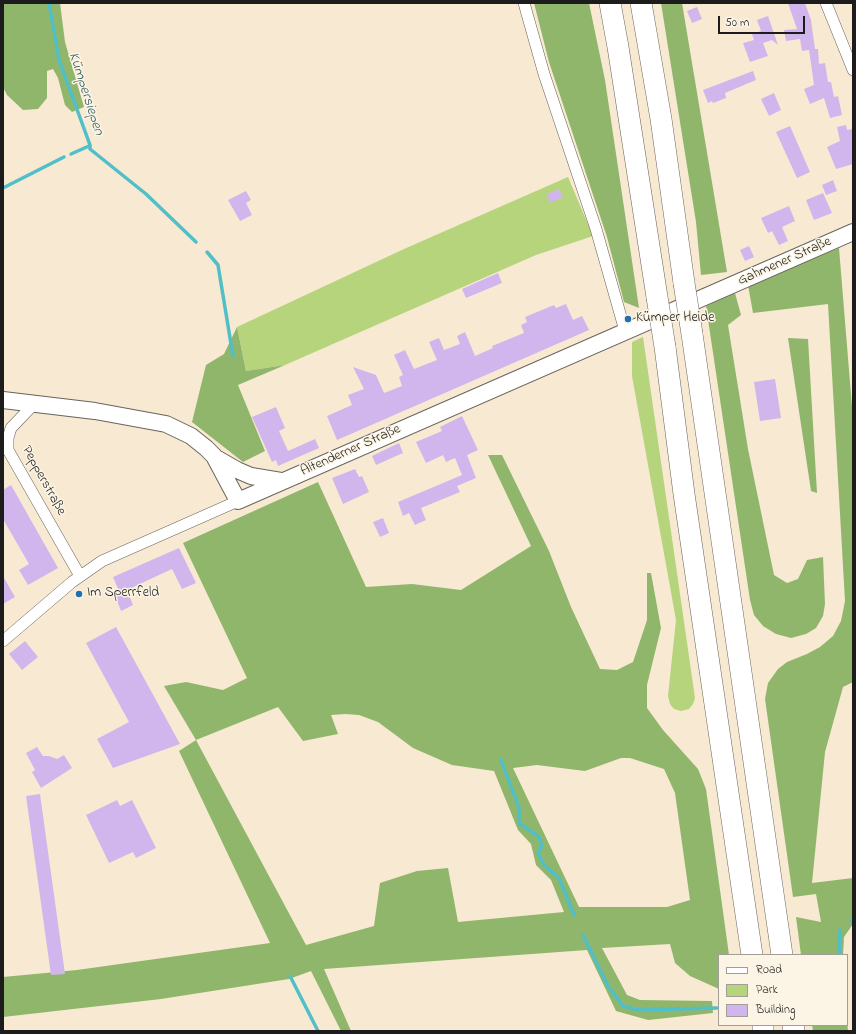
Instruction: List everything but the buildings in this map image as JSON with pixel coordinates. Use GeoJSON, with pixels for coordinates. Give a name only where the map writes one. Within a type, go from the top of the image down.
{"type":"FeatureCollection","features":[{"type":"Feature","properties":{"kind":"highway"},"geometry":{"type":"LineString","coordinates":[[610,3],[665,347],[684,494],[752,954]]}},
{"type":"Feature","properties":{"kind":"highway"},"geometry":{"type":"LineString","coordinates":[[641,3],[661,119],[782,954]]}},
{"type":"Feature","properties":{"kind":"main road","name":"Gahmener Straße"},"geometry":{"type":"LineString","coordinates":[[717,291],[853,232]]}},
{"type":"Feature","properties":{"kind":"main road","name":"Altenderner Straße"},"geometry":{"type":"LineString","coordinates":[[238,501],[717,291]]}},
{"type":"Feature","properties":{"kind":"main road"},"geometry":{"type":"LineString","coordinates":[[3,400],[124,415],[166,424],[191,436],[214,456],[237,470],[260,478],[281,482]]}},
{"type":"Feature","properties":{"kind":"main road"},"geometry":{"type":"LineString","coordinates":[[214,456],[238,501]]}},
{"type":"Feature","properties":{"kind":"street"},"geometry":{"type":"LineString","coordinates":[[524,3],[542,67],[596,229],[625,331]]}},
{"type":"Feature","properties":{"kind":"street"},"geometry":{"type":"LineString","coordinates":[[826,3],[853,70]]}},
{"type":"Feature","properties":{"kind":"street","name":"Pepperstraße"},"geometry":{"type":"LineString","coordinates":[[34,403],[11,428],[8,438],[8,450],[80,576]]}},
{"type":"Feature","properties":{"kind":"street","name":"Altenderner Straße"},"geometry":{"type":"LineString","coordinates":[[3,641],[80,576],[112,556],[238,501]]}},
{"type":"Feature","properties":{"kind":"green space"},"geometry":{"type":"Polygon","coordinates":[[[3,3],[60,3],[65,42],[84,107],[72,112],[65,105],[58,78],[53,69],[47,71],[47,98],[38,109],[23,110],[7,95],[3,87],[3,3]]]}},
{"type":"Feature","properties":{"kind":"green space"},"geometry":{"type":"Polygon","coordinates":[[[534,3],[589,3],[605,80],[639,308],[624,302],[607,237],[549,62],[534,3]]]}},
{"type":"Feature","properties":{"kind":"green space"},"geometry":{"type":"Polygon","coordinates":[[[661,3],[682,3],[727,272],[701,275],[696,222],[661,3]]]}},
{"type":"Feature","properties":{"kind":"green space"},"geometry":{"type":"Polygon","coordinates":[[[568,177],[593,236],[536,255],[285,365],[246,371],[237,327],[404,249],[568,177]]]}},
{"type":"Feature","properties":{"kind":"green space"},"geometry":{"type":"Polygon","coordinates":[[[839,248],[853,419],[853,682],[843,687],[825,752],[812,883],[853,878],[853,924],[844,937],[843,954],[801,954],[796,917],[821,922],[816,894],[793,897],[765,699],[768,683],[778,669],[787,662],[820,647],[833,636],[841,621],[845,601],[828,304],[753,313],[748,285],[839,248]]]}},
{"type":"Feature","properties":{"kind":"green space"},"geometry":{"type":"Polygon","coordinates":[[[735,293],[741,315],[728,325],[748,449],[774,575],[787,583],[798,579],[807,560],[823,557],[825,604],[823,616],[816,628],[806,634],[791,638],[776,634],[763,626],[754,615],[750,600],[706,306],[735,293]]]}},
{"type":"Feature","properties":{"kind":"green space"},"geometry":{"type":"Polygon","coordinates":[[[237,327],[246,371],[285,365],[238,385],[265,451],[243,462],[192,422],[206,365],[224,354],[237,327]]]}},
{"type":"Feature","properties":{"kind":"green space"},"geometry":{"type":"Polygon","coordinates":[[[643,337],[695,698],[689,709],[681,711],[674,709],[670,704],[668,696],[676,620],[632,376],[632,342],[643,337]]]}},
{"type":"Feature","properties":{"kind":"green space"},"geometry":{"type":"Polygon","coordinates":[[[788,338],[808,339],[817,493],[811,491],[788,338]]]}},
{"type":"Feature","properties":{"kind":"green space"},"geometry":{"type":"Polygon","coordinates":[[[488,455],[502,455],[549,551],[571,607],[600,669],[617,670],[633,662],[647,620],[647,573],[651,573],[661,628],[647,685],[647,708],[663,730],[698,769],[706,789],[729,954],[718,954],[718,989],[690,976],[675,963],[670,944],[602,948],[627,995],[640,1000],[712,1001],[713,1013],[648,1020],[616,1011],[587,950],[324,969],[351,1031],[341,1031],[311,971],[289,979],[161,999],[3,1017],[3,977],[77,970],[270,943],[179,751],[196,740],[164,686],[186,682],[223,690],[247,678],[183,543],[318,482],[366,587],[412,584],[461,590],[531,546],[488,455]],[[278,707],[196,740],[306,945],[374,926],[380,883],[417,871],[448,868],[458,922],[564,912],[551,880],[536,865],[531,844],[518,830],[494,771],[452,765],[413,748],[378,722],[359,715],[331,715],[338,734],[303,741],[278,707]],[[621,758],[585,771],[537,765],[513,768],[579,907],[667,907],[690,900],[675,793],[664,769],[630,758],[621,758]]]}},
{"type":"Feature","properties":{"kind":"green space"},"geometry":{"type":"Polygon","coordinates":[[[812,1026],[848,1026],[848,1031],[813,1031],[812,1026]]]}},
{"type":"Feature","properties":{"kind":"waterway","name":"Kümpersiepen"},"geometry":{"type":"LineString","coordinates":[[49,3],[59,60],[90,145],[90,149],[146,194],[196,242]]}},
{"type":"Feature","properties":{"kind":"waterway"},"geometry":{"type":"LineString","coordinates":[[71,154],[89,146]]}},
{"type":"Feature","properties":{"kind":"waterway"},"geometry":{"type":"LineString","coordinates":[[3,188],[64,157]]}},
{"type":"Feature","properties":{"kind":"waterway","name":"Kümpersiepen"},"geometry":{"type":"LineString","coordinates":[[207,252],[218,265],[233,356]]}},
{"type":"Feature","properties":{"kind":"waterway","name":"Kümpersiepen"},"geometry":{"type":"LineString","coordinates":[[501,760],[519,808],[519,823],[539,837],[542,846],[538,853],[544,865],[559,878],[574,915]]}},
{"type":"Feature","properties":{"kind":"waterway"},"geometry":{"type":"LineString","coordinates":[[839,954],[840,930]]}},
{"type":"Feature","properties":{"kind":"waterway","name":"Kümpersiepen"},"geometry":{"type":"LineString","coordinates":[[583,935],[608,986],[623,1006],[639,1010],[717,1008]]}},
{"type":"Feature","properties":{"kind":"waterway"},"geometry":{"type":"LineString","coordinates":[[290,976],[318,1031]]}},
{"type":"Feature","properties":{"kind":"place","name":"Kümper Heide"},"geometry":{"type":"Point","coordinates":[628,319]}},
{"type":"Feature","properties":{"kind":"place","name":"Im Sperrfeld"},"geometry":{"type":"Point","coordinates":[79,594]}}]}
